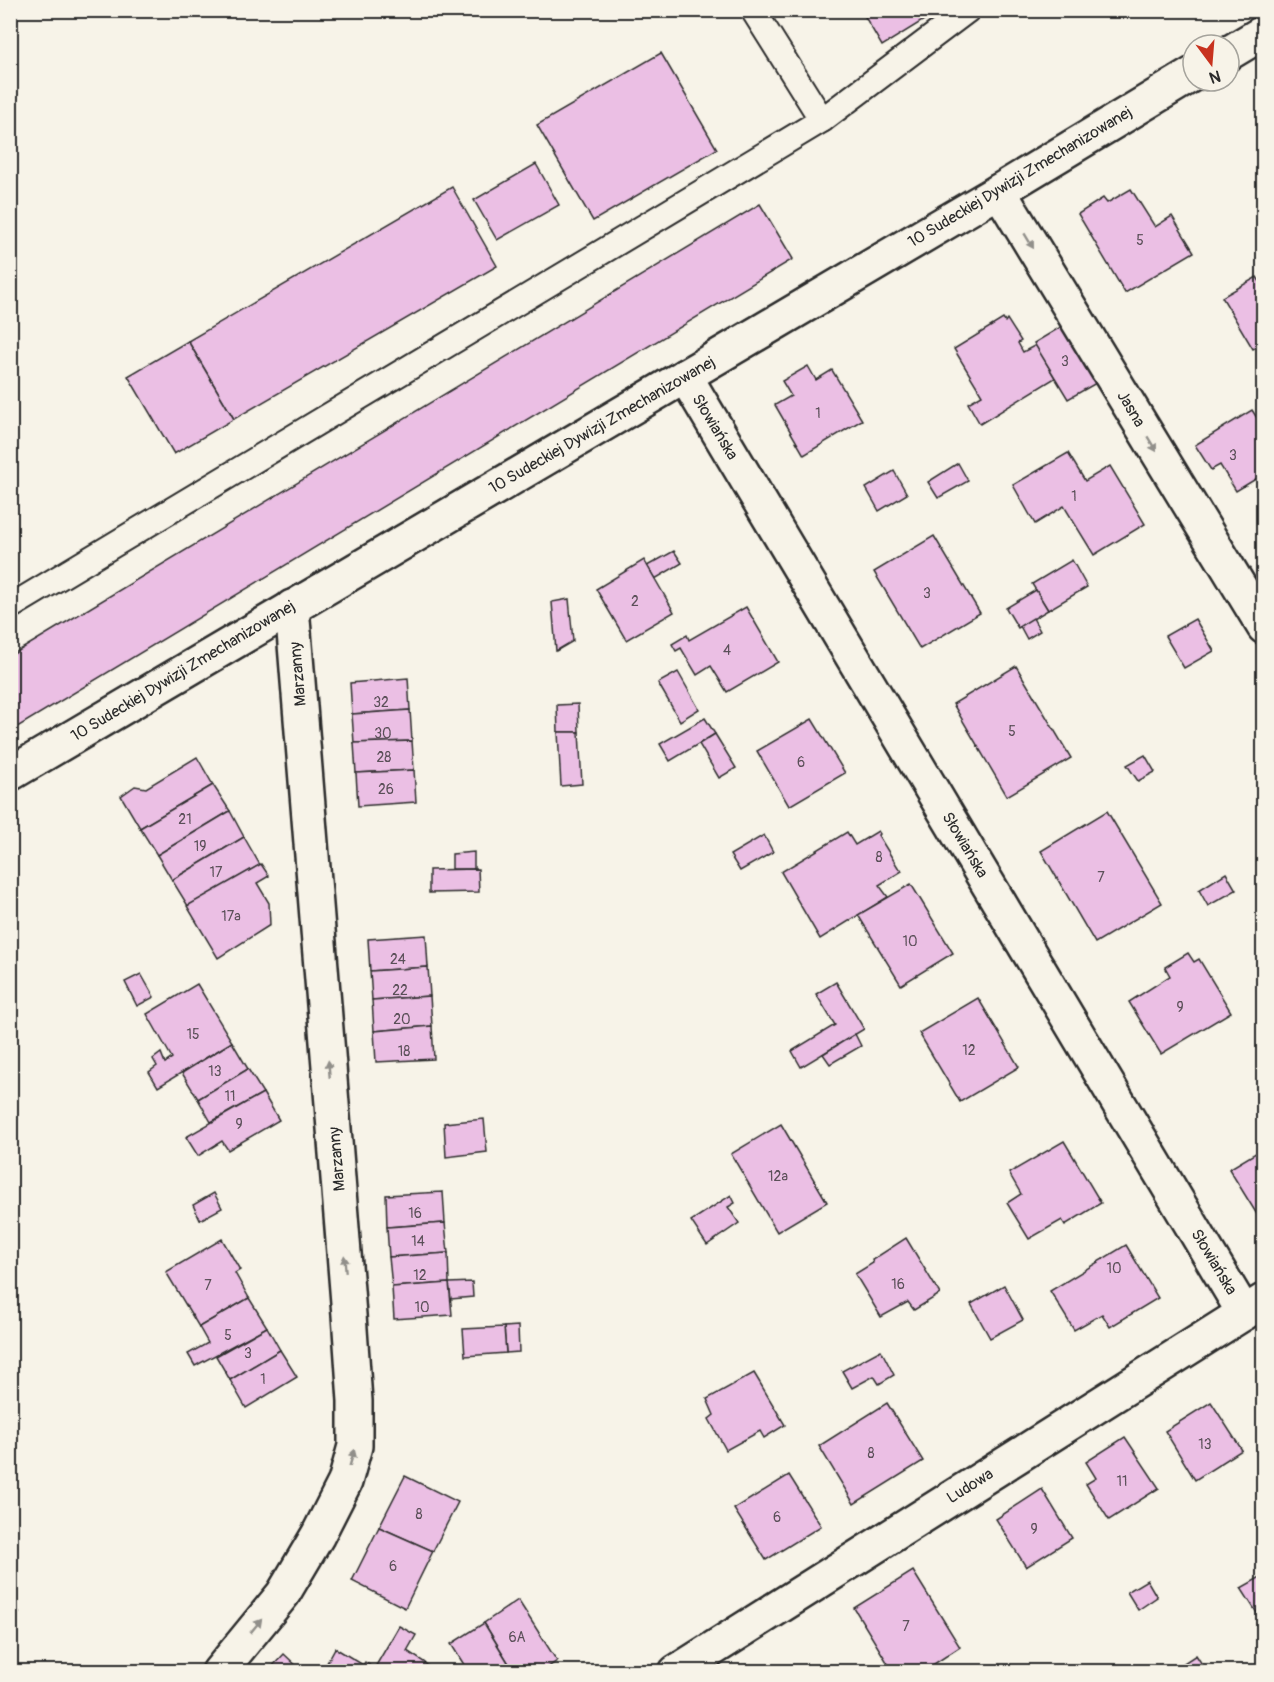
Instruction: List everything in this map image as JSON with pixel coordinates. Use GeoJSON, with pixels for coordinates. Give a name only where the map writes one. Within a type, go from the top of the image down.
{"type":"FeatureCollection","features":[{"type":"Feature","properties":{"kind":"street"},"geometry":{"type":"LineString","coordinates":[[1241,46],[1263,32]]}},
{"type":"Feature","properties":{"kind":"street","name":"10 Sudeckiej Dywizji Zmechanizowanej"},"geometry":{"type":"LineString","coordinates":[[10,774],[999,191],[1181,81]]}},
{"type":"Feature","properties":{"kind":"street","name":"Jasna"},"geometry":{"type":"LineString","coordinates":[[999,191],[1263,627]]}},
{"type":"Feature","properties":{"kind":"street","name":"Słowiańska"},"geometry":{"type":"LineString","coordinates":[[685,376],[1254,1307]]}},
{"type":"Feature","properties":{"kind":"street","name":"Marzanny"},"geometry":{"type":"LineString","coordinates":[[219,1671],[283,1594],[345,1482],[355,1446],[355,1401],[349,1315],[292,607]]}},
{"type":"Feature","properties":{"kind":"street","name":"Ludowa"},"geometry":{"type":"LineString","coordinates":[[676,1671],[1254,1307]]}},
{"type":"Feature","properties":{"kind":"lane"},"geometry":{"type":"LineString","coordinates":[[753,10],[822,120]]}},
{"type":"Feature","properties":{"kind":"lane"},"geometry":{"type":"LineString","coordinates":[[10,607],[822,120],[968,10]]}},
{"type":"Feature","properties":{"kind":"building"},"geometry":{"type":"Polygon","coordinates":[[[861,10],[936,10],[937,12],[882,46],[861,10]]]}},
{"type":"Feature","properties":{"kind":"building"},"geometry":{"type":"Polygon","coordinates":[[[661,53],[717,149],[593,221],[537,125],[661,53]]]}},
{"type":"Feature","properties":{"kind":"building"},"geometry":{"type":"Polygon","coordinates":[[[536,164],[559,205],[497,240],[474,200],[536,164]]]}},
{"type":"Feature","properties":{"kind":"building"},"geometry":{"type":"Polygon","coordinates":[[[452,187],[497,266],[234,419],[188,341],[452,187]]]}},
{"type":"Feature","properties":{"kind":"building"},"geometry":{"type":"Polygon","coordinates":[[[1131,189],[1155,227],[1172,216],[1194,252],[1125,293],[1078,214],[1103,198],[1107,203],[1131,189]]]}},
{"type":"Feature","properties":{"kind":"building"},"geometry":{"type":"Polygon","coordinates":[[[760,204],[793,259],[14,729],[10,722],[10,656],[760,204]]]}},
{"type":"Feature","properties":{"kind":"building"},"geometry":{"type":"Polygon","coordinates":[[[1257,277],[1264,288],[1264,343],[1253,349],[1222,297],[1257,277]]]}},
{"type":"Feature","properties":{"kind":"building"},"geometry":{"type":"Polygon","coordinates":[[[1003,319],[1005,322],[1007,319],[1021,341],[1018,343],[1023,352],[1036,345],[1055,378],[980,424],[968,403],[982,395],[954,349],[1003,319]]]}},
{"type":"Feature","properties":{"kind":"building"},"geometry":{"type":"Polygon","coordinates":[[[1064,325],[1098,382],[1068,399],[1034,343],[1064,325]]]}},
{"type":"Feature","properties":{"kind":"building"},"geometry":{"type":"Polygon","coordinates":[[[188,341],[234,419],[174,454],[128,376],[188,341]]]}},
{"type":"Feature","properties":{"kind":"building"},"geometry":{"type":"Polygon","coordinates":[[[808,366],[816,380],[832,370],[862,420],[804,455],[775,405],[791,396],[782,381],[808,366]]]}},
{"type":"Feature","properties":{"kind":"building"},"geometry":{"type":"Polygon","coordinates":[[[1252,410],[1264,429],[1264,474],[1236,491],[1220,465],[1211,470],[1195,445],[1252,410]]]}},
{"type":"Feature","properties":{"kind":"building"},"geometry":{"type":"Polygon","coordinates":[[[1068,453],[1085,481],[1110,466],[1145,524],[1094,555],[1064,506],[1035,524],[1013,485],[1068,453]]]}},
{"type":"Feature","properties":{"kind":"building"},"geometry":{"type":"Polygon","coordinates":[[[958,463],[968,481],[938,498],[928,482],[958,463]]]}},
{"type":"Feature","properties":{"kind":"building"},"geometry":{"type":"Polygon","coordinates":[[[894,471],[907,494],[879,511],[866,488],[894,471]]]}},
{"type":"Feature","properties":{"kind":"building"},"geometry":{"type":"Polygon","coordinates":[[[934,536],[980,613],[920,649],[874,572],[934,536]]]}},
{"type":"Feature","properties":{"kind":"building"},"geometry":{"type":"Polygon","coordinates":[[[674,551],[682,563],[655,579],[647,566],[674,551]]]}},
{"type":"Feature","properties":{"kind":"building"},"geometry":{"type":"Polygon","coordinates":[[[644,560],[674,612],[626,640],[596,589],[644,560]]]}},
{"type":"Feature","properties":{"kind":"building"},"geometry":{"type":"Polygon","coordinates":[[[1072,560],[1087,587],[1048,610],[1032,584],[1072,560]]]}},
{"type":"Feature","properties":{"kind":"building"},"geometry":{"type":"Polygon","coordinates":[[[1036,590],[1048,610],[1018,628],[1006,608],[1036,590]]]}},
{"type":"Feature","properties":{"kind":"building"},"geometry":{"type":"Polygon","coordinates":[[[569,599],[573,641],[556,651],[552,602],[569,599]]]}},
{"type":"Feature","properties":{"kind":"building"},"geometry":{"type":"Polygon","coordinates":[[[746,607],[778,662],[727,692],[711,666],[697,675],[681,648],[676,651],[672,644],[687,635],[689,640],[746,607]]]}},
{"type":"Feature","properties":{"kind":"building"},"geometry":{"type":"Polygon","coordinates":[[[1033,618],[1040,631],[1027,639],[1020,626],[1033,618]]]}},
{"type":"Feature","properties":{"kind":"building"},"geometry":{"type":"Polygon","coordinates":[[[1195,619],[1214,651],[1184,668],[1165,636],[1195,619]]]}},
{"type":"Feature","properties":{"kind":"building"},"geometry":{"type":"Polygon","coordinates":[[[1016,666],[1071,758],[1007,796],[953,704],[1016,666]]]}},
{"type":"Feature","properties":{"kind":"building"},"geometry":{"type":"Polygon","coordinates":[[[678,672],[699,709],[680,721],[658,683],[678,672]]]}},
{"type":"Feature","properties":{"kind":"building"},"geometry":{"type":"Polygon","coordinates":[[[408,678],[410,710],[352,714],[350,683],[408,678]]]}},
{"type":"Feature","properties":{"kind":"building"},"geometry":{"type":"Polygon","coordinates":[[[578,704],[579,732],[558,732],[557,705],[578,704]]]}},
{"type":"Feature","properties":{"kind":"building"},"geometry":{"type":"Polygon","coordinates":[[[410,710],[412,741],[354,743],[352,714],[410,710]]]}},
{"type":"Feature","properties":{"kind":"building"},"geometry":{"type":"Polygon","coordinates":[[[705,718],[715,734],[670,761],[660,744],[705,718]]]}},
{"type":"Feature","properties":{"kind":"building"},"geometry":{"type":"Polygon","coordinates":[[[812,719],[845,773],[789,806],[757,751],[812,719]]]}},
{"type":"Feature","properties":{"kind":"building"},"geometry":{"type":"Polygon","coordinates":[[[558,732],[579,732],[582,784],[561,786],[558,732]]]}},
{"type":"Feature","properties":{"kind":"building"},"geometry":{"type":"Polygon","coordinates":[[[715,734],[736,768],[719,778],[699,744],[715,734]]]}},
{"type":"Feature","properties":{"kind":"building"},"geometry":{"type":"Polygon","coordinates":[[[412,741],[414,770],[356,773],[354,743],[412,741]]]}},
{"type":"Feature","properties":{"kind":"building"},"geometry":{"type":"Polygon","coordinates":[[[1145,755],[1155,772],[1138,781],[1127,765],[1145,755]]]}},
{"type":"Feature","properties":{"kind":"building"},"geometry":{"type":"Polygon","coordinates":[[[197,757],[213,785],[140,828],[121,796],[135,786],[146,788],[197,757]]]}},
{"type":"Feature","properties":{"kind":"building"},"geometry":{"type":"Polygon","coordinates":[[[414,770],[416,802],[358,806],[356,773],[414,770]]]}},
{"type":"Feature","properties":{"kind":"building"},"geometry":{"type":"Polygon","coordinates":[[[213,785],[230,811],[157,855],[140,828],[213,785]]]}},
{"type":"Feature","properties":{"kind":"building"},"geometry":{"type":"Polygon","coordinates":[[[230,811],[244,837],[172,880],[157,855],[230,811]]]}},
{"type":"Feature","properties":{"kind":"building"},"geometry":{"type":"Polygon","coordinates":[[[1107,811],[1162,903],[1095,943],[1041,851],[1107,811]]]}},
{"type":"Feature","properties":{"kind":"building"},"geometry":{"type":"Polygon","coordinates":[[[878,831],[880,834],[878,835],[902,871],[879,885],[888,897],[820,939],[781,872],[847,832],[855,845],[878,831]]]}},
{"type":"Feature","properties":{"kind":"building"},"geometry":{"type":"Polygon","coordinates":[[[764,835],[773,852],[740,871],[730,855],[764,835]]]}},
{"type":"Feature","properties":{"kind":"building"},"geometry":{"type":"Polygon","coordinates":[[[244,837],[260,865],[188,906],[172,880],[244,837]]]}},
{"type":"Feature","properties":{"kind":"building"},"geometry":{"type":"Polygon","coordinates":[[[474,852],[474,869],[452,869],[452,854],[474,852]]]}},
{"type":"Feature","properties":{"kind":"building"},"geometry":{"type":"Polygon","coordinates":[[[261,864],[269,876],[257,883],[269,903],[270,925],[218,958],[187,906],[261,864]]]}},
{"type":"Feature","properties":{"kind":"building"},"geometry":{"type":"Polygon","coordinates":[[[478,869],[479,892],[429,893],[429,870],[478,869]]]}},
{"type":"Feature","properties":{"kind":"building"},"geometry":{"type":"Polygon","coordinates":[[[1226,873],[1236,890],[1208,906],[1199,890],[1226,873]]]}},
{"type":"Feature","properties":{"kind":"building"},"geometry":{"type":"Polygon","coordinates":[[[911,884],[953,953],[901,985],[858,915],[911,884]]]}},
{"type":"Feature","properties":{"kind":"building"},"geometry":{"type":"Polygon","coordinates":[[[426,935],[428,967],[370,971],[368,939],[426,935]]]}},
{"type":"Feature","properties":{"kind":"building"},"geometry":{"type":"Polygon","coordinates":[[[1188,953],[1194,962],[1199,959],[1231,1012],[1161,1054],[1129,1002],[1170,976],[1165,967],[1188,953]]]}},
{"type":"Feature","properties":{"kind":"building"},"geometry":{"type":"Polygon","coordinates":[[[428,967],[430,996],[372,1000],[370,971],[428,967]]]}},
{"type":"Feature","properties":{"kind":"building"},"geometry":{"type":"Polygon","coordinates":[[[141,974],[154,997],[137,1006],[125,982],[141,974]]]}},
{"type":"Feature","properties":{"kind":"building"},"geometry":{"type":"Polygon","coordinates":[[[836,982],[864,1029],[801,1067],[792,1051],[835,1025],[816,994],[836,982]]]}},
{"type":"Feature","properties":{"kind":"building"},"geometry":{"type":"Polygon","coordinates":[[[197,984],[232,1042],[158,1087],[149,1072],[157,1066],[153,1059],[161,1053],[165,1063],[172,1058],[147,1014],[197,984]]]}},
{"type":"Feature","properties":{"kind":"building"},"geometry":{"type":"Polygon","coordinates":[[[430,996],[432,1026],[374,1031],[372,1000],[430,996]]]}},
{"type":"Feature","properties":{"kind":"building"},"geometry":{"type":"Polygon","coordinates":[[[978,998],[1019,1067],[960,1102],[919,1033],[978,998]]]}},
{"type":"Feature","properties":{"kind":"building"},"geometry":{"type":"Polygon","coordinates":[[[432,1026],[434,1059],[376,1062],[374,1031],[432,1026]]]}},
{"type":"Feature","properties":{"kind":"building"},"geometry":{"type":"Polygon","coordinates":[[[855,1034],[861,1046],[830,1064],[823,1054],[855,1034]]]}},
{"type":"Feature","properties":{"kind":"building"},"geometry":{"type":"Polygon","coordinates":[[[232,1042],[248,1069],[198,1099],[182,1073],[232,1042]]]}},
{"type":"Feature","properties":{"kind":"building"},"geometry":{"type":"Polygon","coordinates":[[[248,1069],[263,1093],[211,1122],[198,1099],[248,1069]]]}},
{"type":"Feature","properties":{"kind":"building"},"geometry":{"type":"Polygon","coordinates":[[[263,1093],[279,1120],[228,1150],[222,1141],[198,1156],[186,1137],[263,1093]]]}},
{"type":"Feature","properties":{"kind":"building"},"geometry":{"type":"Polygon","coordinates":[[[484,1119],[487,1152],[446,1157],[444,1123],[484,1119]]]}},
{"type":"Feature","properties":{"kind":"building"},"geometry":{"type":"Polygon","coordinates":[[[781,1124],[827,1202],[777,1232],[731,1154],[781,1124]]]}},
{"type":"Feature","properties":{"kind":"building"},"geometry":{"type":"Polygon","coordinates":[[[1064,1141],[1101,1203],[1065,1225],[1062,1220],[1029,1239],[1007,1203],[1021,1194],[1009,1173],[1064,1141]]]}},
{"type":"Feature","properties":{"kind":"building"},"geometry":{"type":"Polygon","coordinates":[[[1264,1148],[1264,1213],[1258,1216],[1229,1169],[1264,1148]]]}},
{"type":"Feature","properties":{"kind":"building"},"geometry":{"type":"Polygon","coordinates":[[[443,1192],[445,1223],[387,1227],[386,1195],[443,1192]]]}},
{"type":"Feature","properties":{"kind":"building"},"geometry":{"type":"Polygon","coordinates":[[[214,1193],[222,1208],[200,1220],[193,1205],[214,1193]]]}},
{"type":"Feature","properties":{"kind":"building"},"geometry":{"type":"Polygon","coordinates":[[[731,1195],[735,1203],[728,1207],[739,1223],[707,1245],[691,1221],[731,1195]]]}},
{"type":"Feature","properties":{"kind":"building"},"geometry":{"type":"Polygon","coordinates":[[[445,1223],[448,1253],[389,1257],[387,1227],[445,1223]]]}},
{"type":"Feature","properties":{"kind":"building"},"geometry":{"type":"Polygon","coordinates":[[[906,1238],[940,1294],[914,1310],[908,1302],[881,1317],[855,1274],[906,1238]]]}},
{"type":"Feature","properties":{"kind":"building"},"geometry":{"type":"Polygon","coordinates":[[[222,1239],[240,1270],[235,1273],[249,1298],[199,1327],[166,1272],[222,1239]]]}},
{"type":"Feature","properties":{"kind":"building"},"geometry":{"type":"Polygon","coordinates":[[[1126,1245],[1158,1298],[1110,1327],[1102,1314],[1074,1330],[1050,1291],[1126,1245]]]}},
{"type":"Feature","properties":{"kind":"building"},"geometry":{"type":"Polygon","coordinates":[[[448,1253],[449,1283],[392,1287],[389,1257],[448,1253]]]}},
{"type":"Feature","properties":{"kind":"building"},"geometry":{"type":"Polygon","coordinates":[[[472,1282],[473,1297],[451,1299],[449,1283],[472,1282]]]}},
{"type":"Feature","properties":{"kind":"building"},"geometry":{"type":"Polygon","coordinates":[[[449,1283],[452,1315],[394,1319],[392,1287],[449,1283]]]}},
{"type":"Feature","properties":{"kind":"building"},"geometry":{"type":"Polygon","coordinates":[[[1004,1285],[1023,1320],[990,1338],[971,1304],[1004,1285]]]}},
{"type":"Feature","properties":{"kind":"building"},"geometry":{"type":"Polygon","coordinates":[[[249,1298],[267,1327],[195,1366],[188,1354],[208,1343],[199,1327],[249,1298]]]}},
{"type":"Feature","properties":{"kind":"building"},"geometry":{"type":"Polygon","coordinates":[[[518,1326],[519,1352],[506,1353],[504,1327],[518,1326]]]}},
{"type":"Feature","properties":{"kind":"building"},"geometry":{"type":"Polygon","coordinates":[[[267,1327],[280,1350],[230,1380],[216,1356],[267,1327]]]}},
{"type":"Feature","properties":{"kind":"building"},"geometry":{"type":"Polygon","coordinates":[[[504,1327],[506,1353],[465,1356],[463,1329],[504,1327]]]}},
{"type":"Feature","properties":{"kind":"building"},"geometry":{"type":"Polygon","coordinates":[[[280,1350],[297,1377],[246,1408],[230,1380],[280,1350]]]}},
{"type":"Feature","properties":{"kind":"building"},"geometry":{"type":"Polygon","coordinates":[[[881,1350],[894,1375],[879,1384],[874,1376],[852,1388],[842,1371],[881,1350]]]}},
{"type":"Feature","properties":{"kind":"building"},"geometry":{"type":"Polygon","coordinates":[[[754,1373],[785,1425],[764,1438],[760,1431],[726,1450],[709,1419],[714,1415],[707,1399],[754,1373]]]}},
{"type":"Feature","properties":{"kind":"building"},"geometry":{"type":"Polygon","coordinates":[[[1211,1402],[1242,1450],[1195,1480],[1165,1431],[1211,1402]]]}},
{"type":"Feature","properties":{"kind":"building"},"geometry":{"type":"Polygon","coordinates":[[[887,1403],[923,1461],[854,1504],[819,1446],[887,1403]]]}},
{"type":"Feature","properties":{"kind":"building"},"geometry":{"type":"Polygon","coordinates":[[[1125,1437],[1159,1488],[1109,1520],[1086,1484],[1096,1478],[1086,1462],[1125,1437]]]}},
{"type":"Feature","properties":{"kind":"building"},"geometry":{"type":"Polygon","coordinates":[[[789,1475],[821,1526],[766,1560],[734,1509],[789,1475]]]}},
{"type":"Feature","properties":{"kind":"building"},"geometry":{"type":"Polygon","coordinates":[[[405,1476],[458,1502],[433,1551],[379,1527],[405,1476]]]}},
{"type":"Feature","properties":{"kind":"building"},"geometry":{"type":"Polygon","coordinates":[[[1042,1489],[1072,1538],[1026,1567],[996,1519],[1042,1489]]]}},
{"type":"Feature","properties":{"kind":"building"},"geometry":{"type":"Polygon","coordinates":[[[379,1527],[433,1551],[405,1608],[352,1581],[379,1527]]]}},
{"type":"Feature","properties":{"kind":"building"},"geometry":{"type":"Polygon","coordinates":[[[913,1571],[960,1647],[922,1672],[893,1672],[854,1608],[913,1571]]]}},
{"type":"Feature","properties":{"kind":"building"},"geometry":{"type":"Polygon","coordinates":[[[1264,1575],[1264,1624],[1241,1588],[1264,1575]]]}},
{"type":"Feature","properties":{"kind":"building"},"geometry":{"type":"Polygon","coordinates":[[[1147,1580],[1157,1597],[1138,1610],[1127,1592],[1147,1580]]]}},
{"type":"Feature","properties":{"kind":"building"},"geometry":{"type":"Polygon","coordinates":[[[10,1599],[19,1613],[10,1618],[10,1599]]]}},
{"type":"Feature","properties":{"kind":"building"},"geometry":{"type":"Polygon","coordinates":[[[518,1600],[557,1661],[541,1672],[514,1672],[484,1623],[518,1600]]]}},
{"type":"Feature","properties":{"kind":"building"},"geometry":{"type":"Polygon","coordinates":[[[484,1623],[514,1672],[466,1672],[468,1671],[451,1644],[484,1623]]]}},
{"type":"Feature","properties":{"kind":"building"},"geometry":{"type":"Polygon","coordinates":[[[399,1626],[416,1635],[407,1651],[434,1672],[379,1672],[374,1669],[399,1626]]]}},
{"type":"Feature","properties":{"kind":"building"},"geometry":{"type":"Polygon","coordinates":[[[335,1648],[363,1665],[365,1662],[379,1672],[322,1672],[335,1648]]]}},
{"type":"Feature","properties":{"kind":"building"},"geometry":{"type":"Polygon","coordinates":[[[284,1654],[303,1672],[267,1672],[284,1654]]]}},
{"type":"Feature","properties":{"kind":"building"},"geometry":{"type":"Polygon","coordinates":[[[1196,1655],[1207,1672],[1170,1672],[1196,1655]]]}}]}
